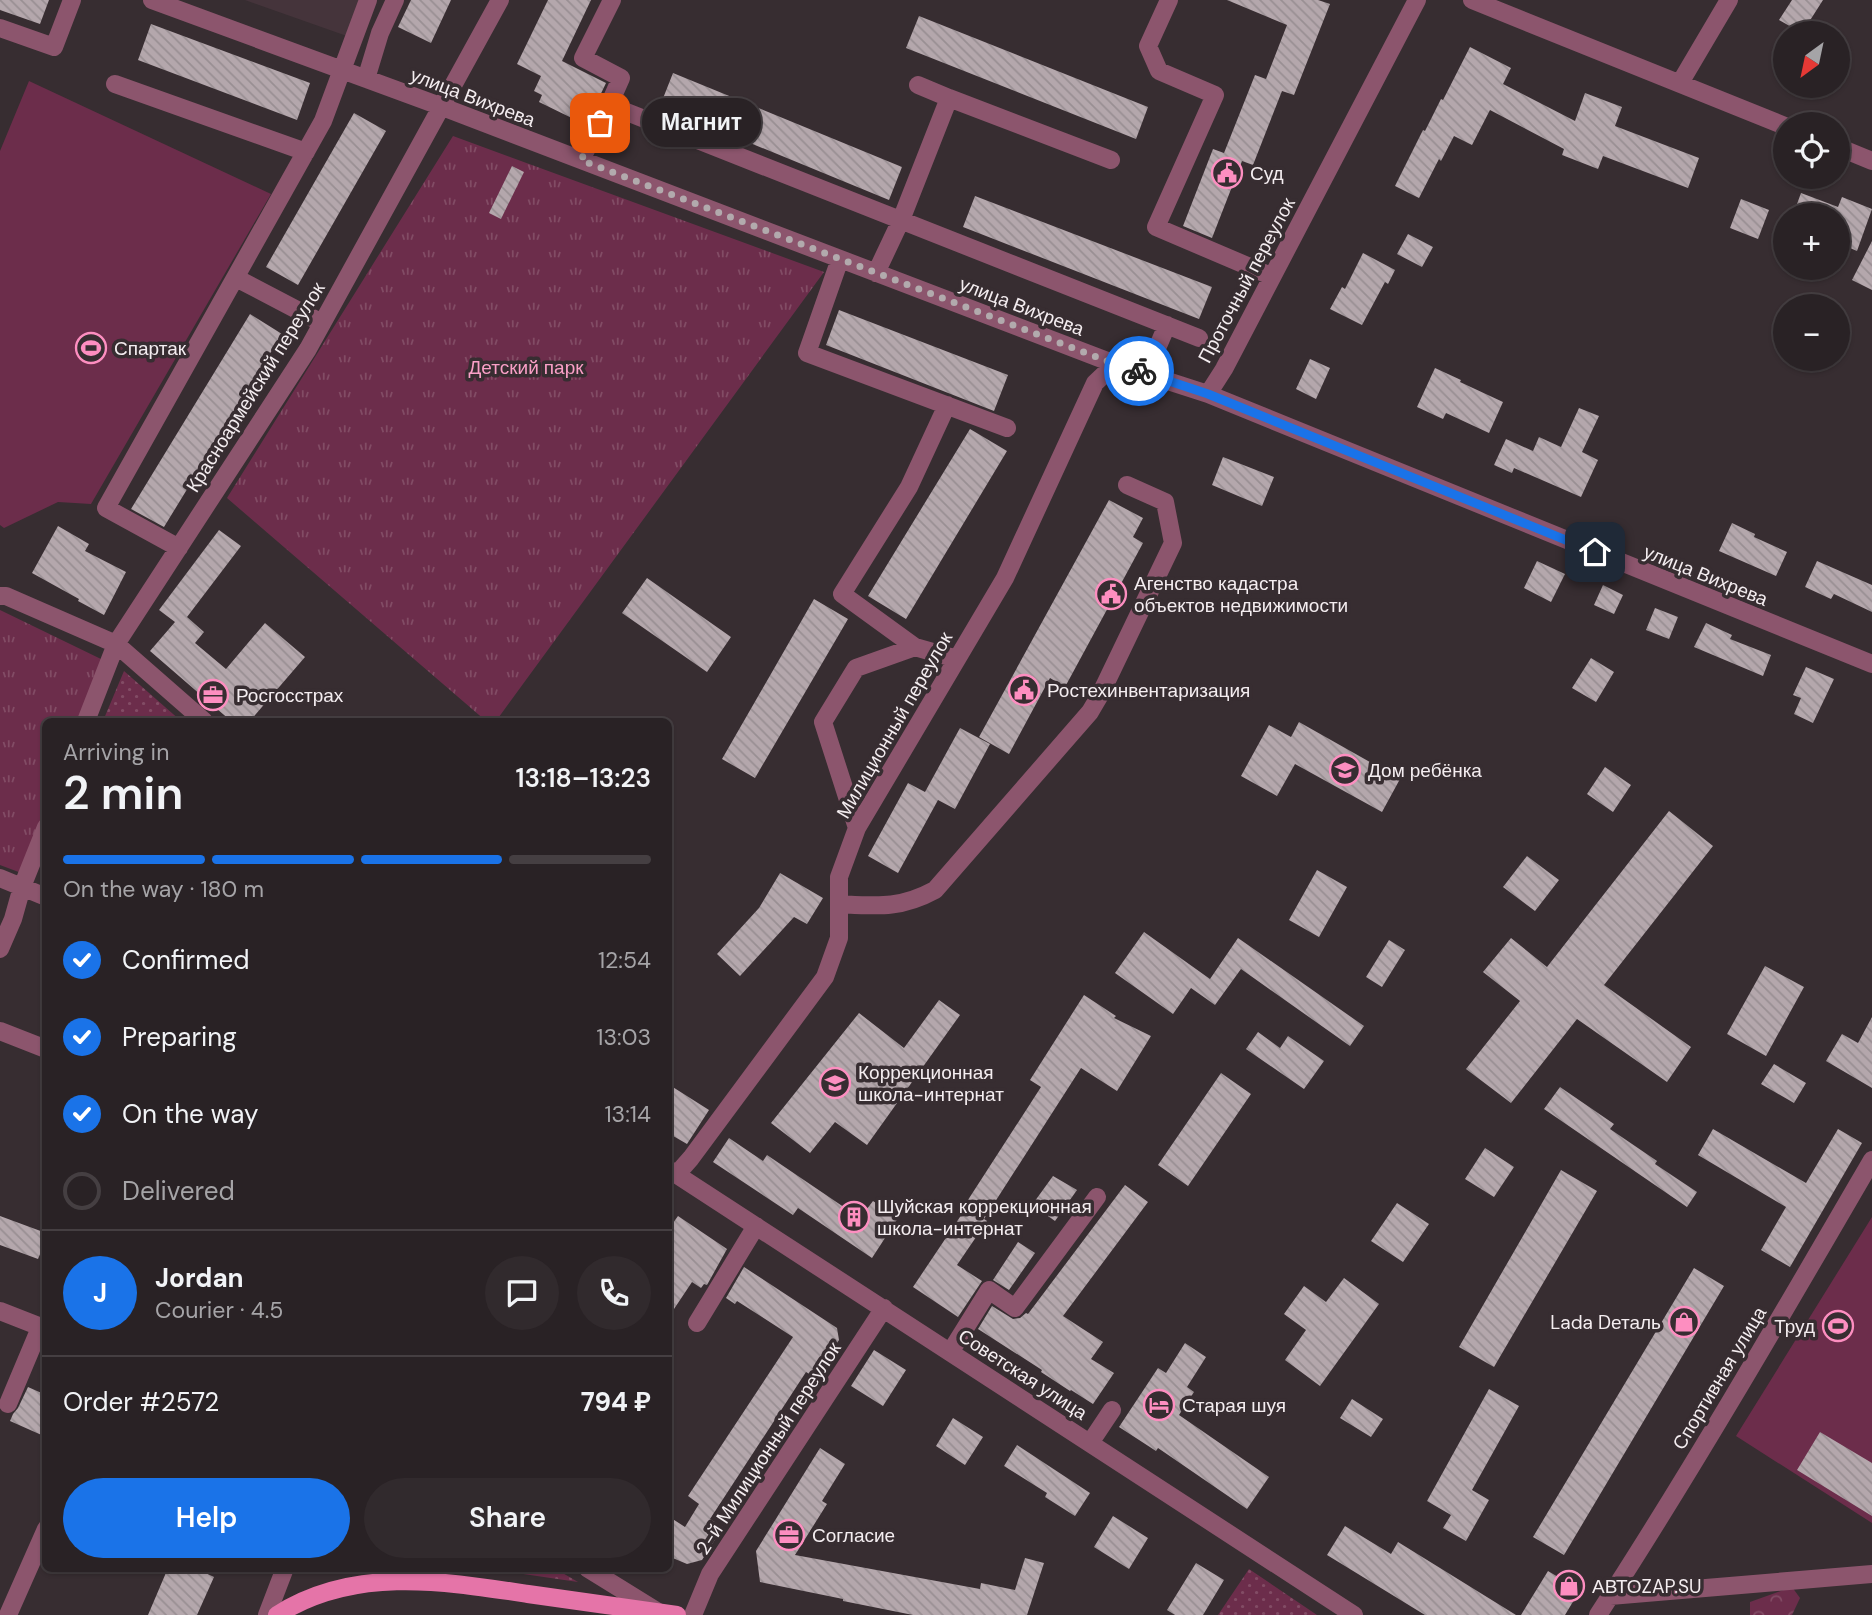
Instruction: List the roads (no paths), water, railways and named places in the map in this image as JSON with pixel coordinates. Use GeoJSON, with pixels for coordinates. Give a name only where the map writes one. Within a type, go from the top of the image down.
{"type":"FeatureCollection","features":[{"type":"Feature","properties":{"kind":"main road"},"geometry":{"type":"LineString","coordinates":[[277,1615],[303,1601],[345,1586],[387,1580],[489,1588],[677,1615]]}},
{"type":"Feature","properties":{"kind":"street"},"geometry":{"type":"LineString","coordinates":[[0,28],[54,47],[72,0]]}},
{"type":"Feature","properties":{"kind":"street","name":"улица Вихрева"},"geometry":{"type":"LineString","coordinates":[[152,0],[440,106],[1115,364],[1208,394],[1872,664]]}},
{"type":"Feature","properties":{"kind":"street"},"geometry":{"type":"LineString","coordinates":[[178,548],[106,508],[323,121],[368,0]]}},
{"type":"Feature","properties":{"kind":"street"},"geometry":{"type":"LineString","coordinates":[[366,79],[380,33],[395,0]]}},
{"type":"Feature","properties":{"kind":"street","name":"Красноармейский переулок"},"geometry":{"type":"LineString","coordinates":[[87,718],[116,645],[307,349],[500,0]]}},
{"type":"Feature","properties":{"kind":"street"},"geometry":{"type":"LineString","coordinates":[[581,160],[621,78],[583,58],[612,0]]}},
{"type":"Feature","properties":{"kind":"street"},"geometry":{"type":"LineString","coordinates":[[1169,0],[1148,46],[1159,71],[1214,95],[1156,227],[1271,276]]}},
{"type":"Feature","properties":{"kind":"street","name":"Проточный переулок"},"geometry":{"type":"LineString","coordinates":[[1208,394],[1224,369],[1417,0]]}},
{"type":"Feature","properties":{"kind":"street"},"geometry":{"type":"LineString","coordinates":[[1472,0],[1773,121]]}},
{"type":"Feature","properties":{"kind":"street"},"geometry":{"type":"LineString","coordinates":[[1680,83],[1729,0]]}},
{"type":"Feature","properties":{"kind":"street"},"geometry":{"type":"LineString","coordinates":[[115,84],[306,152]]}},
{"type":"Feature","properties":{"kind":"street"},"geometry":{"type":"LineString","coordinates":[[918,85],[1111,160]]}},
{"type":"Feature","properties":{"kind":"street"},"geometry":{"type":"LineString","coordinates":[[876,273],[901,220],[949,98]]}},
{"type":"Feature","properties":{"kind":"street"},"geometry":{"type":"LineString","coordinates":[[609,105],[1199,338]]}},
{"type":"Feature","properties":{"kind":"street"},"geometry":{"type":"LineString","coordinates":[[1850,152],[1872,161]]}},
{"type":"Feature","properties":{"kind":"street"},"geometry":{"type":"LineString","coordinates":[[840,259],[807,353],[1007,428]]}},
{"type":"Feature","properties":{"kind":"street"},"geometry":{"type":"LineString","coordinates":[[236,278],[321,323]]}},
{"type":"Feature","properties":{"kind":"street"},"geometry":{"type":"LineString","coordinates":[[1146,374],[1167,325]]}},
{"type":"Feature","properties":{"kind":"street","name":"Милиционный переулок"},"geometry":{"type":"LineString","coordinates":[[673,1172],[691,1158],[825,977],[839,938],[839,877],[857,828],[1005,578],[1096,383],[1115,364]]}},
{"type":"Feature","properties":{"kind":"street"},"geometry":{"type":"LineString","coordinates":[[947,405],[909,486],[842,594],[915,647],[957,659]]}},
{"type":"Feature","properties":{"kind":"street"},"geometry":{"type":"LineString","coordinates":[[839,904],[886,906],[920,898],[935,890],[1090,712],[1173,543],[1165,502],[1127,485]]}},
{"type":"Feature","properties":{"kind":"street"},"geometry":{"type":"LineString","coordinates":[[0,596],[6,596],[116,645],[201,718]]}},
{"type":"Feature","properties":{"kind":"street"},"geometry":{"type":"LineString","coordinates":[[857,828],[823,722],[856,668],[915,647]]}},
{"type":"Feature","properties":{"kind":"street"},"geometry":{"type":"LineString","coordinates":[[0,950],[42,837]]}},
{"type":"Feature","properties":{"kind":"street"},"geometry":{"type":"LineString","coordinates":[[0,878],[42,895]]}},
{"type":"Feature","properties":{"kind":"street"},"geometry":{"type":"LineString","coordinates":[[0,1031],[42,1047]]}},
{"type":"Feature","properties":{"kind":"street","name":"Спортивная улица"},"geometry":{"type":"LineString","coordinates":[[1598,1615],[1872,1160]]}},
{"type":"Feature","properties":{"kind":"street","name":"Советская улица"},"geometry":{"type":"LineString","coordinates":[[673,1172],[1354,1615]]}},
{"type":"Feature","properties":{"kind":"street"},"geometry":{"type":"LineString","coordinates":[[951,1351],[989,1290],[1015,1308],[1097,1197]]}},
{"type":"Feature","properties":{"kind":"street"},"geometry":{"type":"LineString","coordinates":[[697,1323],[756,1226]]}},
{"type":"Feature","properties":{"kind":"street","name":"2-й Милиционный переулок"},"geometry":{"type":"LineString","coordinates":[[693,1615],[709,1574],[884,1308]]}},
{"type":"Feature","properties":{"kind":"street"},"geometry":{"type":"LineString","coordinates":[[0,1311],[41,1332],[8,1404]]}},
{"type":"Feature","properties":{"kind":"street"},"geometry":{"type":"LineString","coordinates":[[1090,1443],[1111,1410]]}},
{"type":"Feature","properties":{"kind":"street"},"geometry":{"type":"LineString","coordinates":[[8,1615],[42,1538]]}},
{"type":"Feature","properties":{"kind":"street"},"geometry":{"type":"LineString","coordinates":[[267,1615],[283,1572]]}},
{"type":"Feature","properties":{"kind":"street"},"geometry":{"type":"LineString","coordinates":[[593,1572],[658,1612]]}},
{"type":"Feature","properties":{"kind":"street"},"geometry":{"type":"LineString","coordinates":[[1610,1597],[1872,1574]]}},
{"type":"Feature","properties":{"kind":"place","name":"Магнит"},"geometry":{"type":"Point","coordinates":[600,123]}},
{"type":"Feature","properties":{"kind":"place","name":"Суд"},"geometry":{"type":"Point","coordinates":[1227,173]}},
{"type":"Feature","properties":{"kind":"place","name":"Спартак"},"geometry":{"type":"Point","coordinates":[91,348]}},
{"type":"Feature","properties":{"kind":"place","name":"Агенство кадастра объектов недвижимости"},"geometry":{"type":"Point","coordinates":[1111,594]}},
{"type":"Feature","properties":{"kind":"place","name":"Ростехинвентаризация"},"geometry":{"type":"Point","coordinates":[1024,690]}},
{"type":"Feature","properties":{"kind":"place","name":"Росгосстрах"},"geometry":{"type":"Point","coordinates":[213,695]}},
{"type":"Feature","properties":{"kind":"place","name":"Дом ребёнка"},"geometry":{"type":"Point","coordinates":[1345,770]}},
{"type":"Feature","properties":{"kind":"place","name":"Коррекционная школа-интернат"},"geometry":{"type":"Point","coordinates":[835,1083]}},
{"type":"Feature","properties":{"kind":"place","name":"Шуйская коррекционная школа-интернат"},"geometry":{"type":"Point","coordinates":[854,1217]}},
{"type":"Feature","properties":{"kind":"place","name":"Lada Dеталь"},"geometry":{"type":"Point","coordinates":[1684,1322]}},
{"type":"Feature","properties":{"kind":"place","name":"Труд"},"geometry":{"type":"Point","coordinates":[1838,1326]}},
{"type":"Feature","properties":{"kind":"place","name":"Старая шуя"},"geometry":{"type":"Point","coordinates":[1159,1405]}},
{"type":"Feature","properties":{"kind":"place","name":"Согласие"},"geometry":{"type":"Point","coordinates":[789,1535]}},
{"type":"Feature","properties":{"kind":"place","name":"АВТОZAP.SU"},"geometry":{"type":"Point","coordinates":[1569,1586]}},
{"type":"Feature","properties":{"kind":"park label","name":"Детский парк"},"geometry":{"type":"Point","coordinates":[526,367]}}]}
